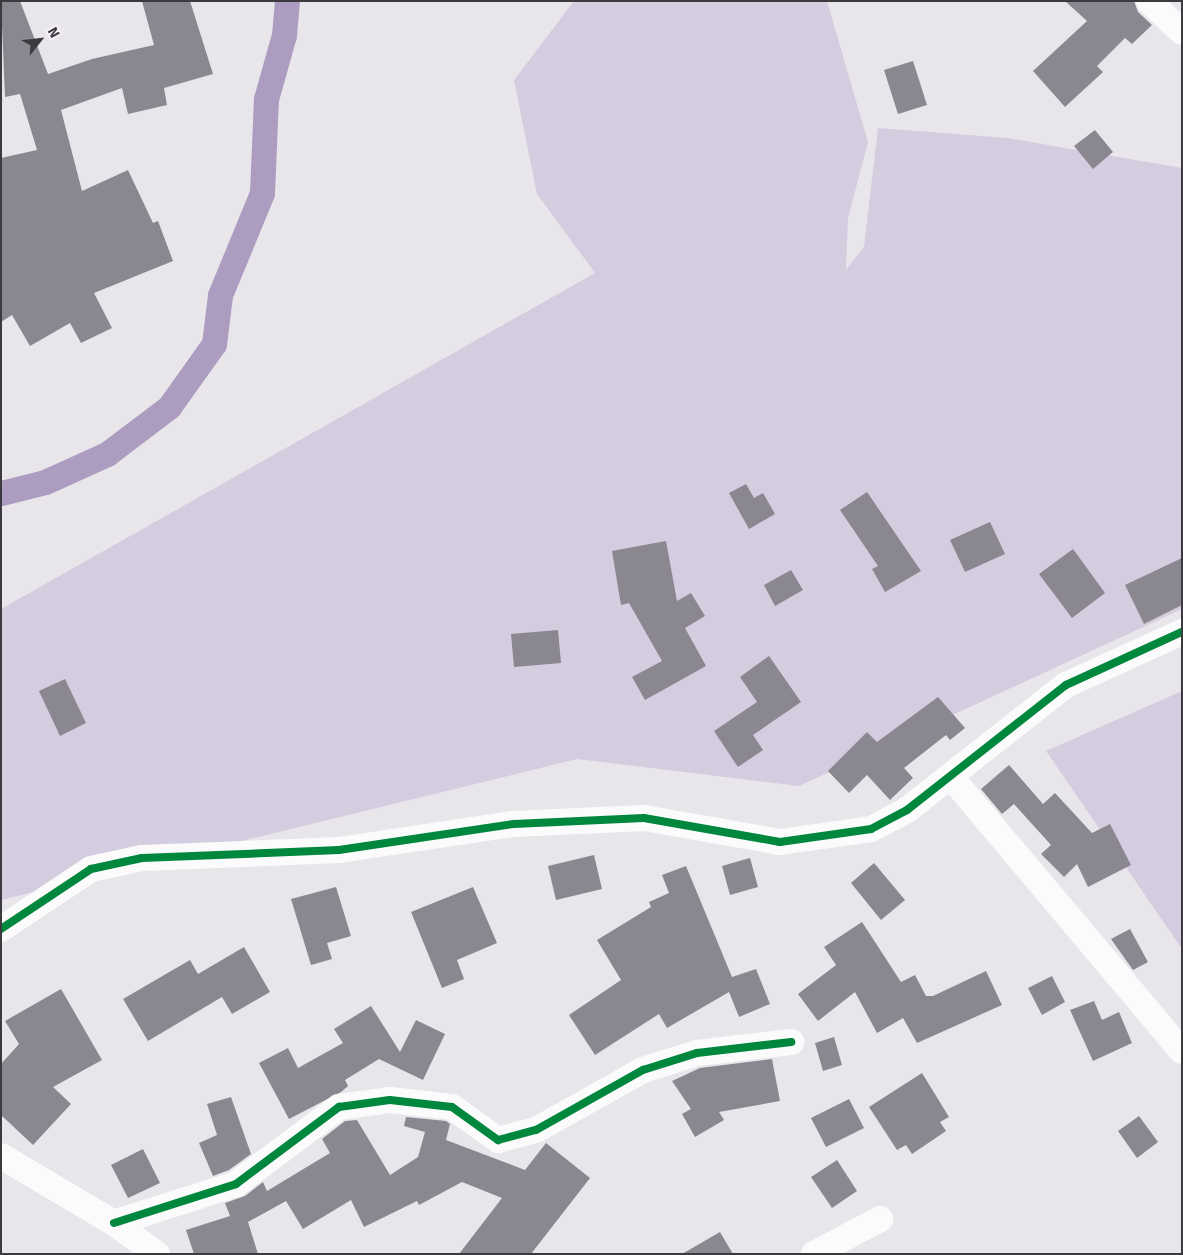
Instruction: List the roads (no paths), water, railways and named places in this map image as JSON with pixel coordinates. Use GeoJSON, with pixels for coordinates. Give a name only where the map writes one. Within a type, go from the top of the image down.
{"type":"FeatureCollection","features":[{"type":"Feature","properties":{"kind":"street"},"geometry":{"type":"LineString","coordinates":[[1149,1],[1182,32]]}},
{"type":"Feature","properties":{"kind":"street"},"geometry":{"type":"LineString","coordinates":[[1,929],[91,869],[142,858],[339,850],[514,824],[644,818],[780,842],[871,829],[908,810],[1066,684],[1182,632]]}},
{"type":"Feature","properties":{"kind":"street"},"geometry":{"type":"LineString","coordinates":[[951,777],[1182,1050]]}},
{"type":"Feature","properties":{"kind":"street"},"geometry":{"type":"LineString","coordinates":[[114,1223],[236,1184],[339,1107],[390,1100],[452,1107],[498,1140],[536,1130],[643,1070],[697,1053],[791,1042]]}},
{"type":"Feature","properties":{"kind":"street"},"geometry":{"type":"LineString","coordinates":[[1,1156],[114,1223],[157,1254]]}},
{"type":"Feature","properties":{"kind":"street"},"geometry":{"type":"LineString","coordinates":[[814,1254],[880,1219]]}},
{"type":"Feature","properties":{"kind":"waterway"},"geometry":{"type":"LineString","coordinates":[[1,493],[45,482],[107,454],[169,407],[214,344],[220,295],[262,193],[266,99],[284,35],[287,1]]}}]}
